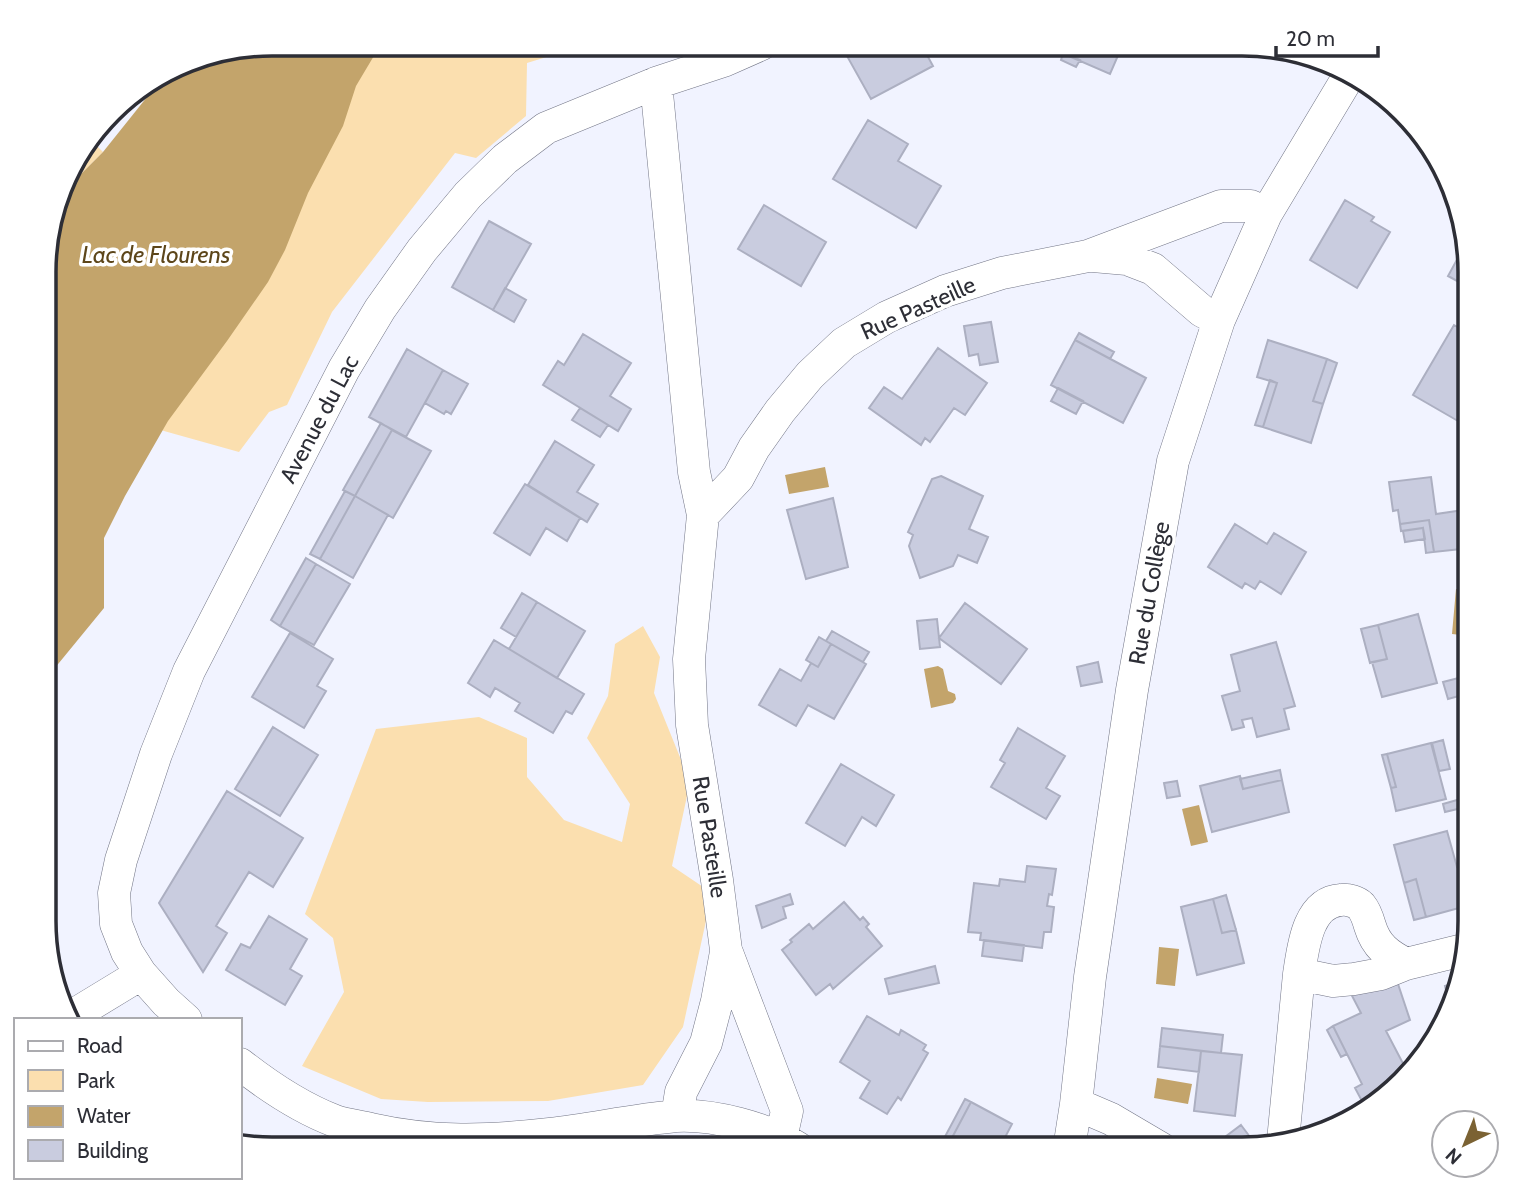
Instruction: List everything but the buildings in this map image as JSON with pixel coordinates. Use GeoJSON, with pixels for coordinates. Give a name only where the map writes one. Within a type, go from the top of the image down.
{"type":"FeatureCollection","features":[{"type":"Feature","properties":{"kind":"street","name":"Avenue du Lac"},"geometry":{"type":"LineString","coordinates":[[184,1018],[141,974],[127,952],[116,924],[114,893],[121,860],[156,754],[189,671],[344,369],[380,309],[422,250],[468,195],[505,159],[546,128],[656,83],[735,56]]}},
{"type":"Feature","properties":{"kind":"street","name":"Rue du Collège"},"geometry":{"type":"LineString","coordinates":[[1071,1137],[1090,976],[1132,690],[1173,461],[1220,320],[1266,214],[1345,82]]}},
{"type":"Feature","properties":{"kind":"street","name":"Rue Pasteille"},"geometry":{"type":"LineString","coordinates":[[656,83],[694,472],[703,515],[689,659],[692,725],[726,950],[787,1111],[789,1137]]}},
{"type":"Feature","properties":{"kind":"street","name":"Rue Pasteille"},"geometry":{"type":"LineString","coordinates":[[703,515],[738,478],[754,448],[810,375],[844,342],[887,317],[945,290],[1002,273],[1088,256],[1221,206],[1251,206],[1266,214]]}},
{"type":"Feature","properties":{"kind":"street","name":"Rue Pasteille"},"geometry":{"type":"LineString","coordinates":[[1088,256],[1127,259],[1153,269],[1202,312],[1220,320]]}},
{"type":"Feature","properties":{"kind":"street"},"geometry":{"type":"LineString","coordinates":[[1284,1133],[1299,974],[1305,938],[1312,921],[1320,910],[1331,902],[1344,899],[1358,903],[1364,909],[1376,942],[1392,957],[1406,964]]}},
{"type":"Feature","properties":{"kind":"street","name":"Rue Pasteille"},"geometry":{"type":"LineString","coordinates":[[677,1116],[681,1093],[706,1043],[726,950]]}},
{"type":"Feature","properties":{"kind":"street"},"geometry":{"type":"LineString","coordinates":[[1299,974],[1333,981],[1354,979],[1381,974],[1406,964],[1455,952]]}},
{"type":"Feature","properties":{"kind":"street"},"geometry":{"type":"LineString","coordinates":[[77,1013],[141,974]]}},
{"type":"Feature","properties":{"kind":"street"},"geometry":{"type":"LineString","coordinates":[[242,1066],[301,1105],[334,1135],[416,1137]]}},
{"type":"Feature","properties":{"kind":"street"},"geometry":{"type":"LineString","coordinates":[[1076,1104],[1111,1119],[1142,1137]]}},
{"type":"Feature","properties":{"kind":"street"},"geometry":{"type":"LineString","coordinates":[[506,1137],[550,1134],[677,1116],[712,1117],[772,1137]]}},
{"type":"Feature","properties":{"kind":"green space"},"geometry":{"type":"Polygon","coordinates":[[[362,56],[550,56],[527,63],[526,116],[476,158],[455,153],[332,312],[287,405],[269,412],[239,452],[143,423],[362,56]]]}},
{"type":"Feature","properties":{"kind":"green space"},"geometry":{"type":"Polygon","coordinates":[[[97,146],[103,152],[78,176],[97,146]]]}},
{"type":"Feature","properties":{"kind":"green space"},"geometry":{"type":"Polygon","coordinates":[[[643,626],[660,657],[654,693],[690,782],[672,866],[712,893],[683,1027],[643,1085],[548,1101],[428,1102],[381,1099],[302,1066],[344,992],[333,938],[305,914],[376,729],[479,717],[527,738],[527,777],[564,820],[622,842],[630,804],[587,738],[608,696],[615,644],[643,626]]]}},
{"type":"Feature","properties":{"kind":"water","name":"Lac de Flourens"},"geometry":{"type":"Polygon","coordinates":[[[258,56],[374,56],[356,86],[343,126],[308,193],[285,250],[268,282],[168,421],[125,496],[104,538],[104,608],[56,667],[58,244],[72,189],[78,176],[103,152],[147,97],[164,85],[203,67],[258,56]]]}},
{"type":"Feature","properties":{"kind":"water"},"geometry":{"type":"Polygon","coordinates":[[[825,467],[829,487],[789,494],[785,475],[825,467]]]}},
{"type":"Feature","properties":{"kind":"water"},"geometry":{"type":"Polygon","coordinates":[[[1456,589],[1458,589],[1458,635],[1452,634],[1456,589]]]}},
{"type":"Feature","properties":{"kind":"water"},"geometry":{"type":"Polygon","coordinates":[[[938,666],[943,669],[948,691],[955,694],[956,699],[953,703],[931,708],[924,669],[938,666]]]}},
{"type":"Feature","properties":{"kind":"water"},"geometry":{"type":"Polygon","coordinates":[[[1199,805],[1208,842],[1191,846],[1182,809],[1199,805]]]}},
{"type":"Feature","properties":{"kind":"water"},"geometry":{"type":"Polygon","coordinates":[[[1159,947],[1179,949],[1175,986],[1156,984],[1159,947]]]}},
{"type":"Feature","properties":{"kind":"water"},"geometry":{"type":"Polygon","coordinates":[[[1157,1078],[1192,1084],[1188,1104],[1154,1098],[1157,1078]]]}}]}
